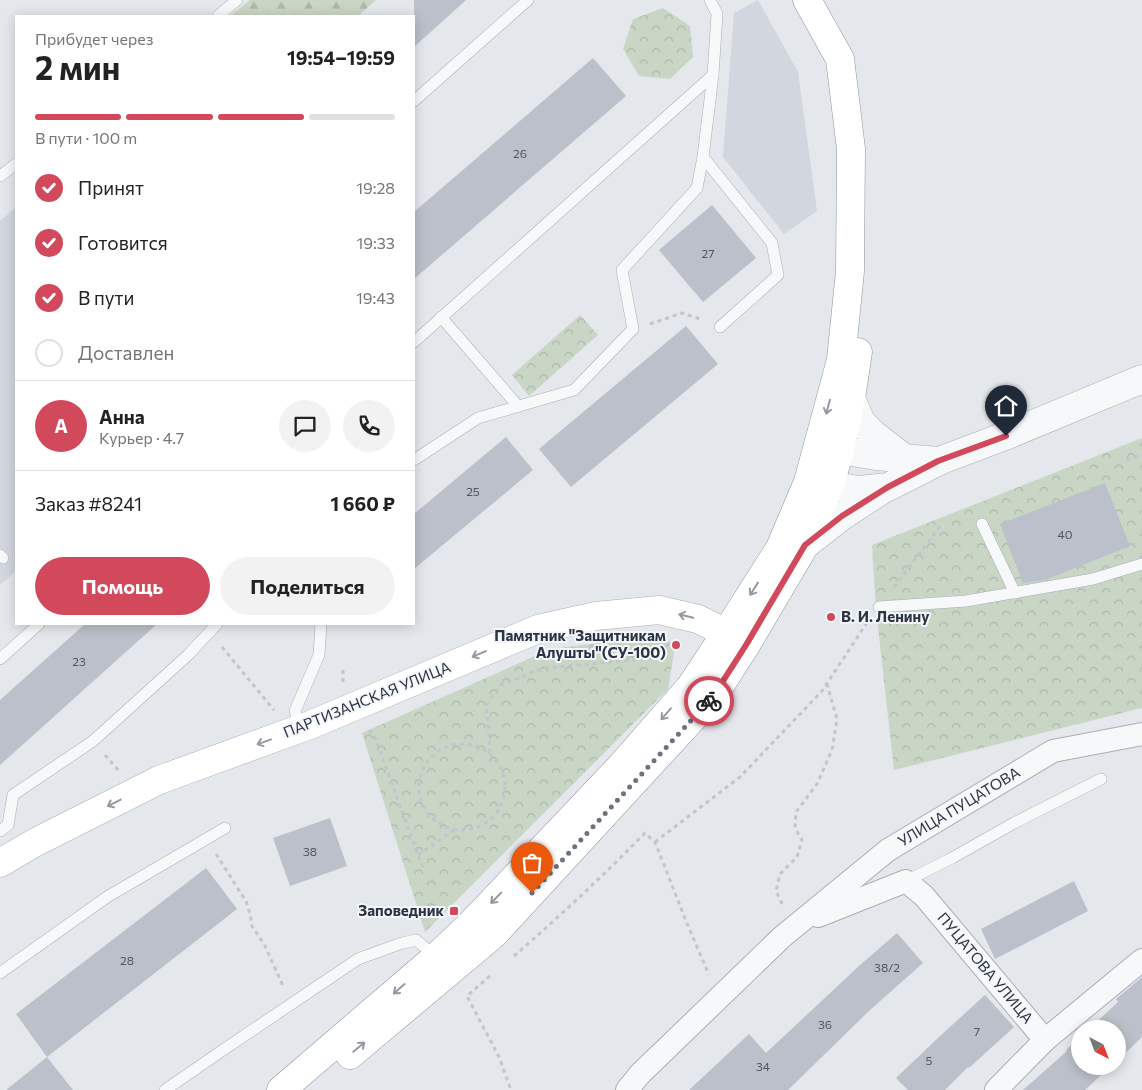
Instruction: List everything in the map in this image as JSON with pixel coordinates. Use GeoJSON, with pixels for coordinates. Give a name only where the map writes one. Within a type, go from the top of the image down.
{"type":"FeatureCollection","features":[{"type":"Feature","properties":{"kind":"main road"},"geometry":{"type":"LineString","coordinates":[[309,1090],[494,934],[714,695],[736,639],[792,546],[819,483],[829,448],[841,360],[850,271],[851,149],[840,59],[807,0]]}},
{"type":"Feature","properties":{"kind":"main road"},"geometry":{"type":"LineString","coordinates":[[823,0],[845,48],[858,104],[864,174],[861,324],[857,366],[852,398],[829,448]]}},
{"type":"Feature","properties":{"kind":"main road","name":"ПАРТИЗАНСКАЯ УЛИЦА"},"geometry":{"type":"LineString","coordinates":[[0,863],[36,842],[159,780],[301,728],[538,629],[596,616],[659,610],[698,619],[736,639]]}},
{"type":"Feature","properties":{"kind":"main road"},"geometry":{"type":"LineString","coordinates":[[280,1090],[470,926],[622,765],[691,686],[736,639]]}},
{"type":"Feature","properties":{"kind":"street"},"geometry":{"type":"LineString","coordinates":[[792,546],[888,487],[938,461],[1006,436],[1142,379]]}},
{"type":"Feature","properties":{"kind":"street"},"geometry":{"type":"LineString","coordinates":[[852,398],[861,422],[904,458]]}},
{"type":"Feature","properties":{"kind":"street"},"geometry":{"type":"LineString","coordinates":[[829,448],[876,456],[938,461]]}},
{"type":"Feature","properties":{"kind":"street"},"geometry":{"type":"LineString","coordinates":[[819,483],[859,490],[888,487]]}},
{"type":"Feature","properties":{"kind":"street","name":"УЛИЦА ПУЦАТОВА"},"geometry":{"type":"LineString","coordinates":[[627,1090],[640,1074],[782,937],[792,916],[888,850],[1054,751],[1142,734]]}},
{"type":"Feature","properties":{"kind":"street","name":"УЛИЦА ПУЦАТОВА"},"geometry":{"type":"LineString","coordinates":[[792,916],[906,881]]}},
{"type":"Feature","properties":{"kind":"street","name":"ПУЦАТОВА УЛИЦА"},"geometry":{"type":"LineString","coordinates":[[906,881],[924,896],[1045,1040]]}},
{"type":"Feature","properties":{"kind":"street"},"geometry":{"type":"LineString","coordinates":[[996,1090],[1045,1040],[1142,960]]}},
{"type":"Feature","properties":{"kind":"lane"},"geometry":{"type":"LineString","coordinates":[[219,15],[237,0]]}},
{"type":"Feature","properties":{"kind":"lane"},"geometry":{"type":"LineString","coordinates":[[415,100],[528,0]]}},
{"type":"Feature","properties":{"kind":"lane"},"geometry":{"type":"LineString","coordinates":[[415,459],[478,418],[574,390],[633,330],[622,270],[697,188],[704,157],[717,14],[710,0]]}},
{"type":"Feature","properties":{"kind":"lane"},"geometry":{"type":"LineString","coordinates":[[415,341],[712,75]]}},
{"type":"Feature","properties":{"kind":"lane"},"geometry":{"type":"LineString","coordinates":[[704,157],[772,243],[778,275],[720,326]]}},
{"type":"Feature","properties":{"kind":"lane"},"geometry":{"type":"LineString","coordinates":[[0,176],[15,165]]}},
{"type":"Feature","properties":{"kind":"lane"},"geometry":{"type":"LineString","coordinates":[[441,317],[518,406]]}},
{"type":"Feature","properties":{"kind":"lane"},"geometry":{"type":"LineString","coordinates":[[982,524],[1015,593]]}},
{"type":"Feature","properties":{"kind":"lane"},"geometry":{"type":"LineString","coordinates":[[879,607],[966,601],[1015,593],[1093,579],[1142,564]]}},
{"type":"Feature","properties":{"kind":"lane"},"geometry":{"type":"LineString","coordinates":[[0,659],[38,625]]}},
{"type":"Feature","properties":{"kind":"lane"},"geometry":{"type":"LineString","coordinates":[[0,831],[8,825],[13,796],[93,741],[188,655],[217,625]]}},
{"type":"Feature","properties":{"kind":"lane"},"geometry":{"type":"LineString","coordinates":[[301,728],[295,711],[319,655],[321,625]]}},
{"type":"Feature","properties":{"kind":"lane"},"geometry":{"type":"LineString","coordinates":[[906,881],[1101,779]]}},
{"type":"Feature","properties":{"kind":"lane"},"geometry":{"type":"LineString","coordinates":[[0,973],[107,897],[225,828]]}},
{"type":"Feature","properties":{"kind":"lane"},"geometry":{"type":"LineString","coordinates":[[165,1090],[358,959],[402,943],[416,940],[436,957]]}},
{"type":"Feature","properties":{"kind":"path"},"geometry":{"type":"LineString","coordinates":[[633,330],[682,313],[720,326]]}},
{"type":"Feature","properties":{"kind":"path"},"geometry":{"type":"LineString","coordinates":[[1126,460],[1142,455]]}},
{"type":"Feature","properties":{"kind":"path"},"geometry":{"type":"LineString","coordinates":[[489,753],[486,706],[502,684],[548,668],[653,658],[698,619]]}},
{"type":"Feature","properties":{"kind":"path"},"geometry":{"type":"LineString","coordinates":[[209,633],[301,728]]}},
{"type":"Feature","properties":{"kind":"path"},"geometry":{"type":"LineString","coordinates":[[792,916],[781,904],[776,891],[780,874],[797,857],[802,840],[795,828],[796,812],[817,784],[832,750],[837,719],[827,683]]}},
{"type":"Feature","properties":{"kind":"path"},"geometry":{"type":"LineString","coordinates":[[655,842],[740,777],[822,691]]}},
{"type":"Feature","properties":{"kind":"path"},"geometry":{"type":"LineString","coordinates":[[364,724],[374,735],[424,871]]}},
{"type":"Feature","properties":{"kind":"path"},"geometry":{"type":"LineString","coordinates":[[93,741],[136,792]]}},
{"type":"Feature","properties":{"kind":"path"},"geometry":{"type":"LineString","coordinates":[[463,744],[477,746],[489,753],[499,763],[504,776],[505,790],[502,804],[494,816],[483,825],[469,829],[455,829],[442,825],[430,816],[422,804],[419,790],[421,775],[427,762],[437,752],[449,746],[463,744]]}},
{"type":"Feature","properties":{"kind":"path"},"geometry":{"type":"LineString","coordinates":[[418,855],[455,829]]}},
{"type":"Feature","properties":{"kind":"path"},"geometry":{"type":"LineString","coordinates":[[512,957],[611,868],[645,833],[655,842],[686,921],[720,998]]}},
{"type":"Feature","properties":{"kind":"path"},"geometry":{"type":"LineString","coordinates":[[207,839],[246,902],[252,926],[265,946],[277,973]]}},
{"type":"Feature","properties":{"kind":"path"},"geometry":{"type":"LineString","coordinates":[[497,970],[467,996],[499,1057],[511,1090]]}},
{"type":"Feature","properties":{"kind":"shaded area"},"geometry":{"type":"Polygon","coordinates":[[[758,0],[798,72],[817,211],[784,234],[723,157],[734,13],[758,0]]]}},
{"type":"Feature","properties":{"kind":"shaded area"},"geometry":{"type":"Polygon","coordinates":[[[15,208],[15,572],[0,585],[0,221],[15,208]]]}},
{"type":"Feature","properties":{"kind":"green space"},"geometry":{"type":"Polygon","coordinates":[[[250,0],[376,0],[359,15],[231,15],[250,0]]]}},
{"type":"Feature","properties":{"kind":"green space"},"geometry":{"type":"Polygon","coordinates":[[[663,8],[690,26],[693,57],[670,79],[639,76],[623,49],[633,19],[663,8]]]}},
{"type":"Feature","properties":{"kind":"green space"},"geometry":{"type":"Polygon","coordinates":[[[580,315],[598,335],[529,396],[512,375],[580,315]]]}},
{"type":"Feature","properties":{"kind":"green space"},"geometry":{"type":"Polygon","coordinates":[[[1142,438],[1142,708],[894,770],[876,609],[872,545],[1142,438]]]}},
{"type":"Feature","properties":{"kind":"green space"},"geometry":{"type":"Polygon","coordinates":[[[663,635],[674,653],[668,689],[425,932],[362,733],[551,649],[663,635]]]}},
{"type":"Feature","properties":{"kind":"building"},"geometry":{"type":"Polygon","coordinates":[[[414,0],[466,0],[415,46],[414,0]]]}},
{"type":"Feature","properties":{"kind":"building"},"geometry":{"type":"Polygon","coordinates":[[[593,58],[626,96],[415,278],[415,211],[593,58]]]}},
{"type":"Feature","properties":{"kind":"building"},"geometry":{"type":"Polygon","coordinates":[[[712,205],[756,258],[703,302],[659,250],[712,205]]]}},
{"type":"Feature","properties":{"kind":"building"},"geometry":{"type":"Polygon","coordinates":[[[686,326],[718,364],[571,487],[539,449],[686,326]]]}},
{"type":"Feature","properties":{"kind":"building"},"geometry":{"type":"Polygon","coordinates":[[[506,437],[533,470],[415,568],[415,513],[506,437]]]}},
{"type":"Feature","properties":{"kind":"building"},"geometry":{"type":"Polygon","coordinates":[[[1105,483],[1130,546],[1045,580],[1023,583],[1000,524],[1105,483]]]}},
{"type":"Feature","properties":{"kind":"building"},"geometry":{"type":"Polygon","coordinates":[[[84,625],[156,625],[0,765],[0,700],[84,625]]]}},
{"type":"Feature","properties":{"kind":"building"},"geometry":{"type":"Polygon","coordinates":[[[330,818],[347,866],[290,886],[273,838],[330,818]]]}},
{"type":"Feature","properties":{"kind":"building"},"geometry":{"type":"Polygon","coordinates":[[[206,868],[237,909],[47,1057],[16,1014],[206,868]]]}},
{"type":"Feature","properties":{"kind":"building"},"geometry":{"type":"Polygon","coordinates":[[[1074,881],[1088,911],[995,959],[981,929],[1074,881]]]}},
{"type":"Feature","properties":{"kind":"building"},"geometry":{"type":"Polygon","coordinates":[[[897,933],[923,963],[869,1011],[788,1090],[689,1090],[749,1034],[766,1053],[897,933]]]}},
{"type":"Feature","properties":{"kind":"building"},"geometry":{"type":"Polygon","coordinates":[[[1142,977],[1142,1037],[1126,1052],[1126,1020],[1099,1020],[1118,1002],[1116,999],[1142,977]]]}},
{"type":"Feature","properties":{"kind":"building"},"geometry":{"type":"Polygon","coordinates":[[[985,995],[1014,1027],[945,1090],[908,1090],[896,1078],[985,995]]]}},
{"type":"Feature","properties":{"kind":"building"},"geometry":{"type":"Polygon","coordinates":[[[1071,1045],[1071,1075],[1101,1075],[1085,1090],[1023,1090],[1067,1051],[1071,1045]]]}},
{"type":"Feature","properties":{"kind":"building"},"geometry":{"type":"Polygon","coordinates":[[[47,1057],[73,1090],[6,1090],[47,1057]]]}},
{"type":"Feature","properties":{"kind":"way so far"},"geometry":{"type":"LineString","coordinates":[[532,893],[709,701]]}},
{"type":"Feature","properties":{"kind":"place","name":"В. И. Ленину"},"geometry":{"type":"Point","coordinates":[831,617]}},
{"type":"Feature","properties":{"kind":"place","name":"Памятник \"Защитникам Алушты\"(СУ-100)"},"geometry":{"type":"Point","coordinates":[676,645]}},
{"type":"Feature","properties":{"kind":"place","name":"Заповедник"},"geometry":{"type":"Point","coordinates":[454,911]}},
{"type":"Feature","properties":{"kind":"route"},"geometry":{"type":"LineString","coordinates":[[709,701],[746,645],[805,545],[842,516],[888,487],[938,461],[1006,436]]}}]}
